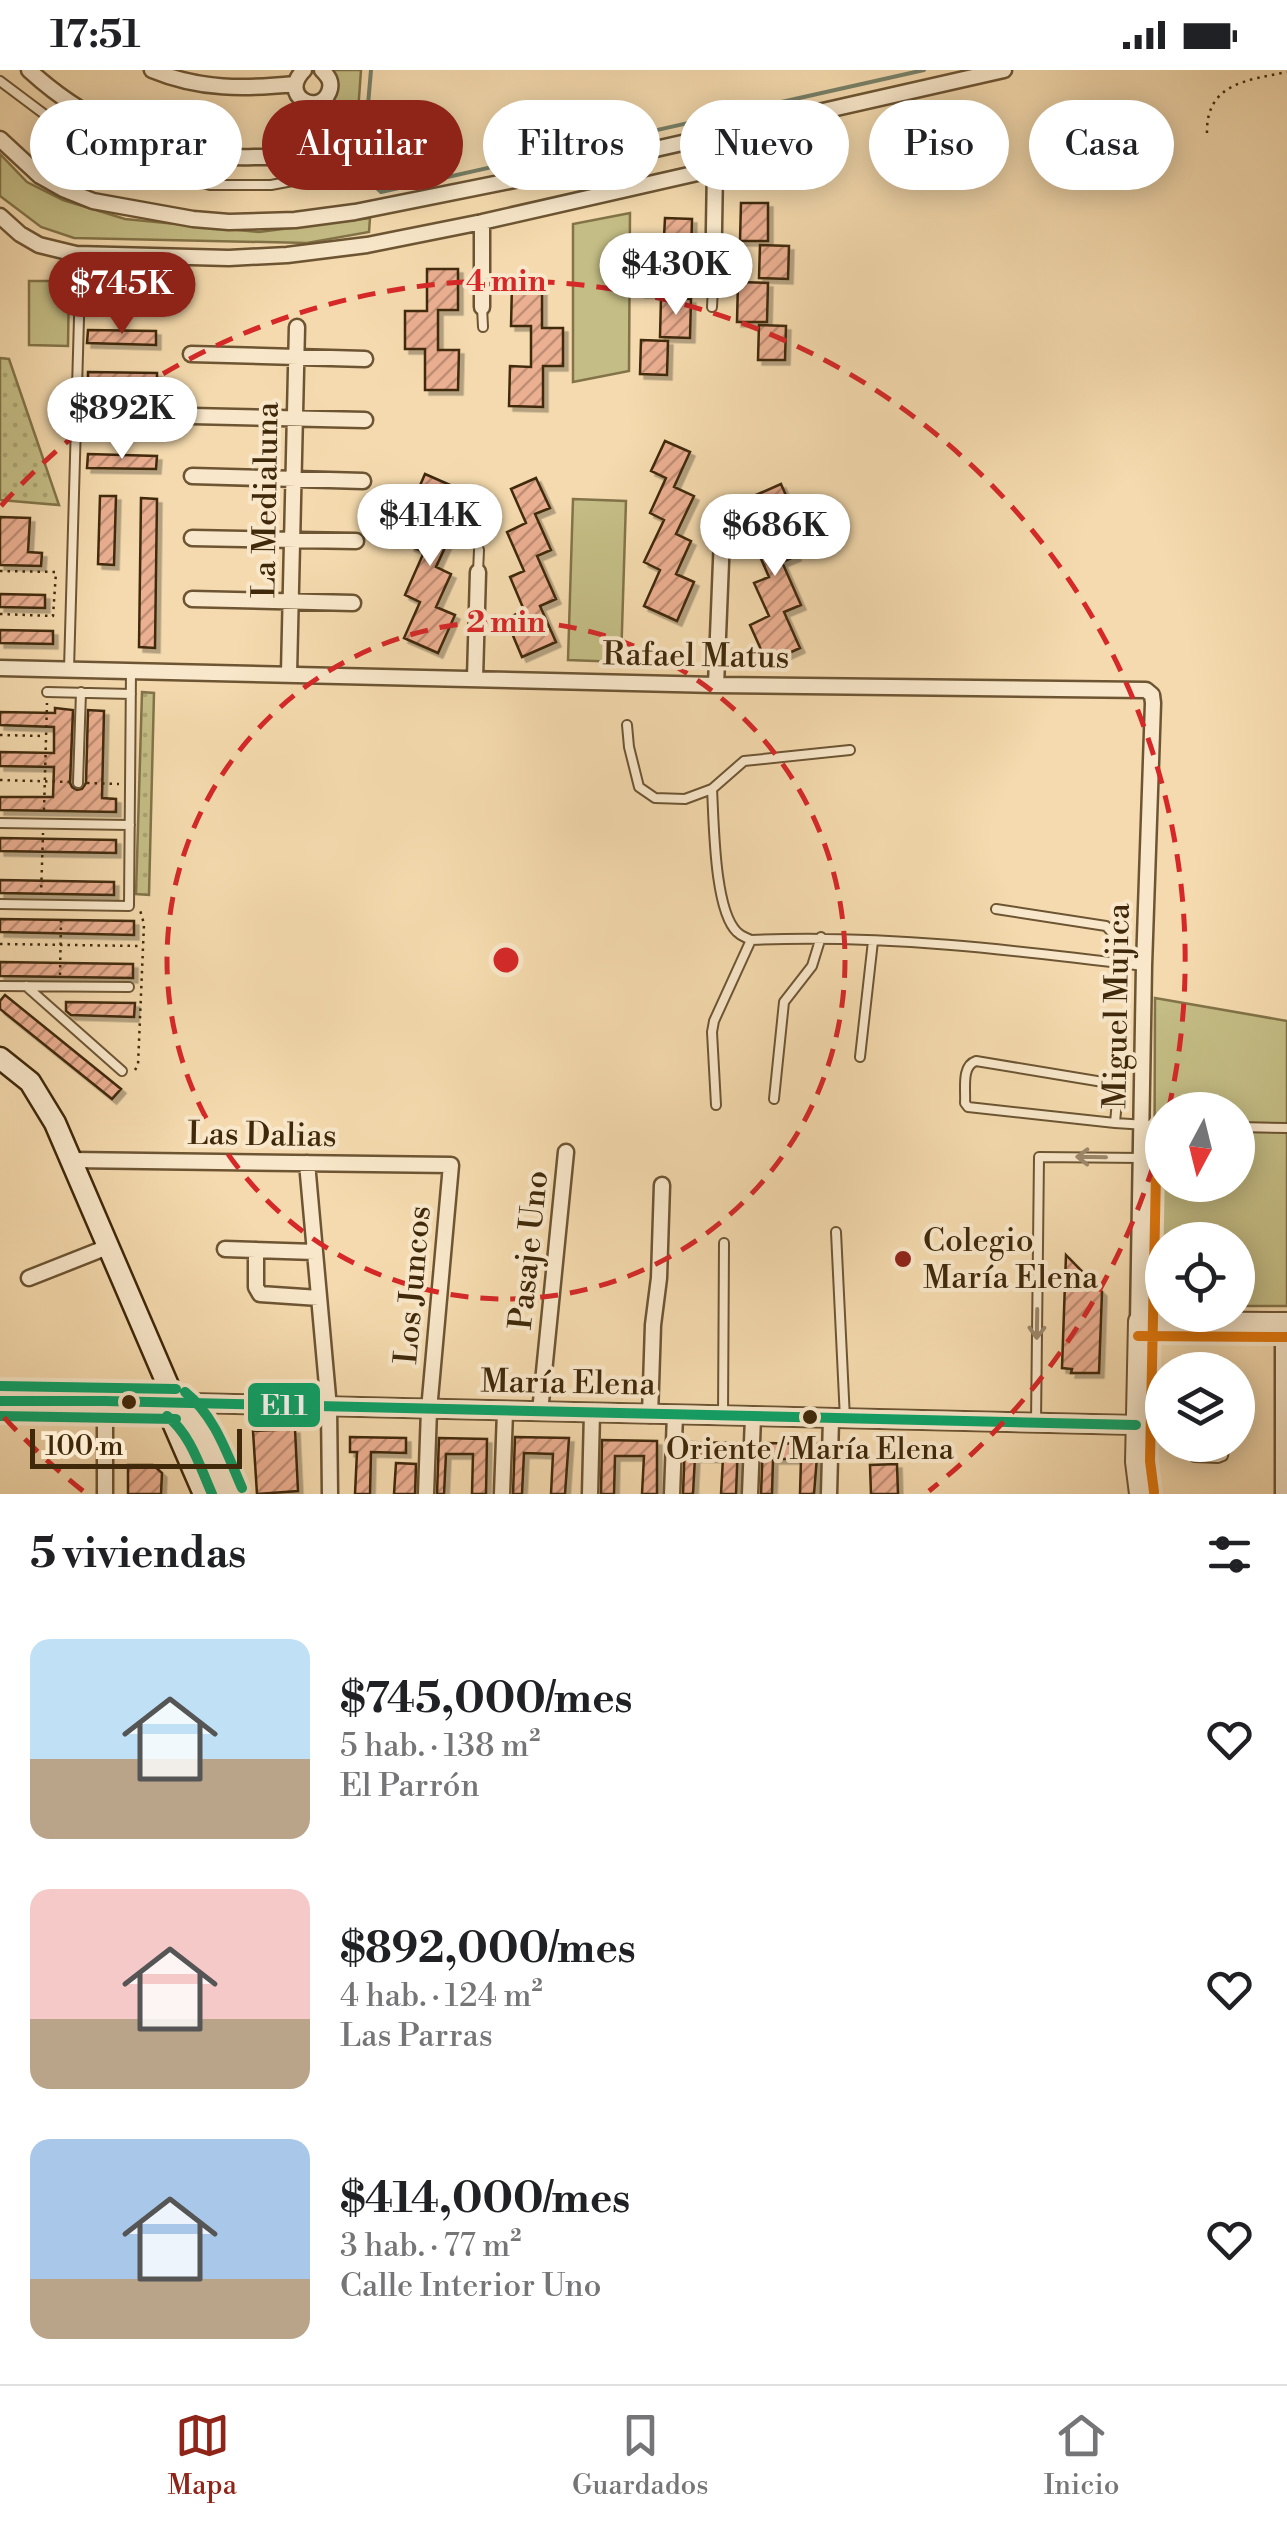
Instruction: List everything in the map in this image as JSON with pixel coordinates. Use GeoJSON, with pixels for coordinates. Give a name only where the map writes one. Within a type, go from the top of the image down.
{"type":"FeatureCollection","features":[{"type":"Feature","properties":{"kind":"main road"},"geometry":{"type":"LineString","coordinates":[[0,1058],[38,1092],[56,1123],[176,1404],[195,1423],[228,1494]]}},
{"type":"Feature","properties":{"kind":"main road"},"geometry":{"type":"LineString","coordinates":[[176,1404],[171,1418],[204,1494]]}},
{"type":"Feature","properties":{"kind":"street"},"geometry":{"type":"LineString","coordinates":[[29,70],[72,104],[112,127],[156,144],[211,156],[262,156]]}},
{"type":"Feature","properties":{"kind":"street"},"geometry":{"type":"LineString","coordinates":[[152,70],[202,85],[234,88],[299,77],[298,96],[304,100]]}},
{"type":"Feature","properties":{"kind":"street"},"geometry":{"type":"LineString","coordinates":[[234,70],[234,88]]}},
{"type":"Feature","properties":{"kind":"street"},"geometry":{"type":"LineString","coordinates":[[321,100],[328,96],[331,84],[322,70]]}},
{"type":"Feature","properties":{"kind":"street"},"geometry":{"type":"LineString","coordinates":[[0,138],[40,176],[93,201],[193,219],[295,220],[355,212],[554,172],[1004,70]]}},
{"type":"Feature","properties":{"kind":"street"},"geometry":{"type":"LineString","coordinates":[[0,216],[29,240],[63,252],[229,258],[327,251],[482,222],[680,176]]}},
{"type":"Feature","properties":{"kind":"street"},"geometry":{"type":"LineString","coordinates":[[712,288],[714,190]]}},
{"type":"Feature","properties":{"kind":"street"},"geometry":{"type":"LineString","coordinates":[[482,222],[482,307]]}},
{"type":"Feature","properties":{"kind":"street","name":"La Medialuna"},"geometry":{"type":"LineString","coordinates":[[289,674],[297,327]]}},
{"type":"Feature","properties":{"kind":"street"},"geometry":{"type":"LineString","coordinates":[[191,354],[365,359]]}},
{"type":"Feature","properties":{"kind":"street"},"geometry":{"type":"LineString","coordinates":[[192,416],[365,420]]}},
{"type":"Feature","properties":{"kind":"street"},"geometry":{"type":"LineString","coordinates":[[192,476],[363,480]]}},
{"type":"Feature","properties":{"kind":"street"},"geometry":{"type":"LineString","coordinates":[[716,685],[722,537]]}},
{"type":"Feature","properties":{"kind":"street"},"geometry":{"type":"LineString","coordinates":[[192,538],[356,541]]}},
{"type":"Feature","properties":{"kind":"street"},"geometry":{"type":"LineString","coordinates":[[475,678],[478,572]]}},
{"type":"Feature","properties":{"kind":"street"},"geometry":{"type":"LineString","coordinates":[[192,600],[353,603]]}},
{"type":"Feature","properties":{"kind":"street","name":"Rafael Matus"},"geometry":{"type":"LineString","coordinates":[[0,668],[716,685],[1141,688],[1150,692]]}},
{"type":"Feature","properties":{"kind":"street","name":"Miguel Mujica"},"geometry":{"type":"LineString","coordinates":[[1138,1322],[1153,703],[1150,692]]}},
{"type":"Feature","properties":{"kind":"street","name":"Pasaje Uno"},"geometry":{"type":"LineString","coordinates":[[540,1412],[566,1152]]}},
{"type":"Feature","properties":{"kind":"street","name":"Las Dalias"},"geometry":{"type":"LineString","coordinates":[[72,1160],[452,1165]]}},
{"type":"Feature","properties":{"kind":"street"},"geometry":{"type":"LineString","coordinates":[[307,1163],[329,1408],[330,1494]]}},
{"type":"Feature","properties":{"kind":"street","name":"Los Juncos"},"geometry":{"type":"LineString","coordinates":[[426,1494],[429,1410],[452,1165]]}},
{"type":"Feature","properties":{"kind":"street"},"geometry":{"type":"LineString","coordinates":[[650,1415],[662,1186]]}},
{"type":"Feature","properties":{"kind":"street"},"geometry":{"type":"LineString","coordinates":[[30,1278],[110,1246]]}},
{"type":"Feature","properties":{"kind":"street"},"geometry":{"type":"LineString","coordinates":[[225,1249],[315,1252]]}},
{"type":"Feature","properties":{"kind":"street"},"geometry":{"type":"LineString","coordinates":[[256,1250],[256,1287],[260,1294],[320,1298]]}},
{"type":"Feature","properties":{"kind":"street"},"geometry":{"type":"LineString","coordinates":[[1139,1494],[1138,1322],[1285,1322],[1283,1494]]}},
{"type":"Feature","properties":{"kind":"street","name":"María Elena"},"geometry":{"type":"LineString","coordinates":[[0,1401],[1036,1423],[1136,1418]]}},
{"type":"Feature","properties":{"kind":"street"},"geometry":{"type":"LineString","coordinates":[[105,1402],[105,1494]]}},
{"type":"Feature","properties":{"kind":"street"},"geometry":{"type":"LineString","coordinates":[[502,1494],[504,1412]]}},
{"type":"Feature","properties":{"kind":"street"},"geometry":{"type":"LineString","coordinates":[[590,1494],[592,1414]]}},
{"type":"Feature","properties":{"kind":"street"},"geometry":{"type":"LineString","coordinates":[[672,1494],[675,1415]]}},
{"type":"Feature","properties":{"kind":"street"},"geometry":{"type":"LineString","coordinates":[[750,1494],[753,1417]]}},
{"type":"Feature","properties":{"kind":"street"},"geometry":{"type":"LineString","coordinates":[[830,1494],[838,1419]]}},
{"type":"Feature","properties":{"kind":"lane"},"geometry":{"type":"LineString","coordinates":[[0,81],[76,138],[130,163],[210,185],[262,185]]}},
{"type":"Feature","properties":{"kind":"lane"},"geometry":{"type":"LineString","coordinates":[[69,670],[80,283]]}},
{"type":"Feature","properties":{"kind":"lane"},"geometry":{"type":"LineString","coordinates":[[712,288],[712,307]]}},
{"type":"Feature","properties":{"kind":"lane"},"geometry":{"type":"LineString","coordinates":[[482,307],[483,327]]}},
{"type":"Feature","properties":{"kind":"lane"},"geometry":{"type":"LineString","coordinates":[[722,537],[723,513]]}},
{"type":"Feature","properties":{"kind":"lane"},"geometry":{"type":"LineString","coordinates":[[478,572],[479,550]]}},
{"type":"Feature","properties":{"kind":"lane"},"geometry":{"type":"LineString","coordinates":[[0,904],[129,906],[131,671]]}},
{"type":"Feature","properties":{"kind":"lane"},"geometry":{"type":"LineString","coordinates":[[48,692],[131,694]]}},
{"type":"Feature","properties":{"kind":"lane"},"geometry":{"type":"LineString","coordinates":[[78,783],[82,692]]}},
{"type":"Feature","properties":{"kind":"lane"},"geometry":{"type":"LineString","coordinates":[[627,725],[639,787],[655,798],[684,799],[712,789],[744,760],[850,750]]}},
{"type":"Feature","properties":{"kind":"lane"},"geometry":{"type":"LineString","coordinates":[[712,789],[717,870],[728,918],[741,936],[752,940],[873,940],[1031,952],[1144,966]]}},
{"type":"Feature","properties":{"kind":"lane"},"geometry":{"type":"LineString","coordinates":[[0,823],[130,825]]}},
{"type":"Feature","properties":{"kind":"lane"},"geometry":{"type":"LineString","coordinates":[[996,910],[1106,926],[1118,939],[1126,964]]}},
{"type":"Feature","properties":{"kind":"lane"},"geometry":{"type":"LineString","coordinates":[[774,1098],[784,1002],[812,966],[820,937]]}},
{"type":"Feature","properties":{"kind":"lane"},"geometry":{"type":"LineString","coordinates":[[716,1105],[714,1021],[752,940]]}},
{"type":"Feature","properties":{"kind":"lane"},"geometry":{"type":"LineString","coordinates":[[860,1056],[873,940]]}},
{"type":"Feature","properties":{"kind":"lane"},"geometry":{"type":"LineString","coordinates":[[0,986],[130,988]]}},
{"type":"Feature","properties":{"kind":"lane"},"geometry":{"type":"LineString","coordinates":[[26,986],[122,1071]]}},
{"type":"Feature","properties":{"kind":"lane"},"geometry":{"type":"LineString","coordinates":[[1115,1123],[1115,1084],[976,1061],[966,1068],[965,1103],[973,1109],[1142,1126]]}},
{"type":"Feature","properties":{"kind":"lane"},"geometry":{"type":"LineString","coordinates":[[1255,1127],[1287,1128]]}},
{"type":"Feature","properties":{"kind":"lane"},"geometry":{"type":"LineString","coordinates":[[1036,1423],[1039,1157],[1142,1158]]}},
{"type":"Feature","properties":{"kind":"lane"},"geometry":{"type":"LineString","coordinates":[[836,1232],[838,1419]]}},
{"type":"Feature","properties":{"kind":"lane"},"geometry":{"type":"LineString","coordinates":[[723,1416],[724,1243]]}},
{"type":"Feature","properties":{"kind":"lane"},"geometry":{"type":"LineString","coordinates":[[1136,1418],[1145,1414]]}},
{"type":"Feature","properties":{"kind":"path"},"geometry":{"type":"LineString","coordinates":[[1206,133],[1208,114],[1223,92],[1237,83],[1287,72]]}},
{"type":"Feature","properties":{"kind":"path"},"geometry":{"type":"LineString","coordinates":[[0,571],[56,572],[52,616],[0,614]]}},
{"type":"Feature","properties":{"kind":"path"},"geometry":{"type":"LineString","coordinates":[[41,904],[48,692]]}},
{"type":"Feature","properties":{"kind":"path"},"geometry":{"type":"LineString","coordinates":[[0,734],[46,736]]}},
{"type":"Feature","properties":{"kind":"path"},"geometry":{"type":"LineString","coordinates":[[0,780],[130,785]]}},
{"type":"Feature","properties":{"kind":"path"},"geometry":{"type":"LineString","coordinates":[[60,986],[61,905]]}},
{"type":"Feature","properties":{"kind":"path"},"geometry":{"type":"LineString","coordinates":[[0,944],[143,946]]}},
{"type":"Feature","properties":{"kind":"shaded area"},"geometry":{"type":"Polygon","coordinates":[[[325,70],[361,70],[359,100],[329,100],[325,70]]]}},
{"type":"Feature","properties":{"kind":"shaded area"},"geometry":{"type":"Polygon","coordinates":[[[0,154],[30,184],[30,190],[43,190],[125,219],[259,232],[370,218],[369,232],[307,243],[74,238],[41,227],[0,196],[0,154]]]}},
{"type":"Feature","properties":{"kind":"shaded area"},"geometry":{"type":"Polygon","coordinates":[[[630,213],[629,371],[573,382],[573,224],[630,213]]]}},
{"type":"Feature","properties":{"kind":"shaded area"},"geometry":{"type":"Polygon","coordinates":[[[29,281],[69,281],[68,346],[29,345],[29,281]]]}},
{"type":"Feature","properties":{"kind":"shaded area"},"geometry":{"type":"Polygon","coordinates":[[[0,358],[9,359],[59,505],[0,500],[0,358]]]}},
{"type":"Feature","properties":{"kind":"shaded area"},"geometry":{"type":"Polygon","coordinates":[[[573,499],[626,501],[621,662],[568,660],[573,499]]]}},
{"type":"Feature","properties":{"kind":"shaded area"},"geometry":{"type":"Polygon","coordinates":[[[142,692],[154,693],[149,895],[136,894],[142,692]]]}},
{"type":"Feature","properties":{"kind":"shaded area"},"geometry":{"type":"Polygon","coordinates":[[[1155,998],[1287,1021],[1287,1306],[1255,1306],[1255,1222],[1154,1222],[1154,1202],[1255,1202],[1255,1092],[1155,1092],[1155,998]]]}},
{"type":"Feature","properties":{"kind":"building"},"geometry":{"type":"Polygon","coordinates":[[[741,203],[768,203],[768,241],[740,241],[741,203]]]}},
{"type":"Feature","properties":{"kind":"building"},"geometry":{"type":"Polygon","coordinates":[[[665,218],[692,219],[691,257],[663,256],[665,218]]]}},
{"type":"Feature","properties":{"kind":"building"},"geometry":{"type":"Polygon","coordinates":[[[760,245],[789,246],[788,279],[759,278],[760,245]]]}},
{"type":"Feature","properties":{"kind":"building"},"geometry":{"type":"Polygon","coordinates":[[[642,260],[671,261],[670,293],[641,293],[642,260]]]}},
{"type":"Feature","properties":{"kind":"building"},"geometry":{"type":"Polygon","coordinates":[[[427,269],[458,269],[458,310],[438,310],[438,350],[459,350],[458,390],[425,390],[425,349],[405,349],[405,311],[427,311],[427,269]]]}},
{"type":"Feature","properties":{"kind":"building"},"geometry":{"type":"Polygon","coordinates":[[[738,282],[768,283],[767,322],[737,322],[738,282]]]}},
{"type":"Feature","properties":{"kind":"building"},"geometry":{"type":"Polygon","coordinates":[[[512,285],[542,286],[542,328],[563,328],[563,366],[543,366],[543,407],[509,406],[510,366],[531,367],[531,326],[511,326],[512,285]]]}},
{"type":"Feature","properties":{"kind":"building"},"geometry":{"type":"Polygon","coordinates":[[[90,287],[158,289],[158,302],[89,301],[90,287]]]}},
{"type":"Feature","properties":{"kind":"building"},"geometry":{"type":"Polygon","coordinates":[[[661,298],[691,299],[690,338],[660,337],[661,298]]]}},
{"type":"Feature","properties":{"kind":"building"},"geometry":{"type":"Polygon","coordinates":[[[759,325],[786,326],[785,360],[758,360],[759,325]]]}},
{"type":"Feature","properties":{"kind":"building"},"geometry":{"type":"Polygon","coordinates":[[[88,330],[156,331],[156,345],[87,343],[88,330]]]}},
{"type":"Feature","properties":{"kind":"building"},"geometry":{"type":"Polygon","coordinates":[[[641,340],[668,341],[667,375],[640,374],[641,340]]]}},
{"type":"Feature","properties":{"kind":"building"},"geometry":{"type":"Polygon","coordinates":[[[88,372],[157,373],[157,386],[88,385],[88,372]]]}},
{"type":"Feature","properties":{"kind":"building"},"geometry":{"type":"Polygon","coordinates":[[[89,414],[158,415],[158,429],[89,427],[89,414]]]}},
{"type":"Feature","properties":{"kind":"building"},"geometry":{"type":"Polygon","coordinates":[[[665,441],[690,452],[674,487],[694,496],[676,534],[691,541],[676,574],[694,582],[677,621],[644,606],[660,570],[644,562],[664,520],[650,513],[666,478],[651,471],[665,441]]]}},
{"type":"Feature","properties":{"kind":"building"},"geometry":{"type":"Polygon","coordinates":[[[88,454],[157,456],[156,469],[87,468],[88,454]]]}},
{"type":"Feature","properties":{"kind":"building"},"geometry":{"type":"Polygon","coordinates":[[[425,474],[450,485],[435,519],[454,528],[436,567],[451,574],[436,607],[455,615],[438,653],[404,638],[420,602],[405,595],[424,552],[410,546],[426,511],[412,504],[425,474]]]}},
{"type":"Feature","properties":{"kind":"building"},"geometry":{"type":"Polygon","coordinates":[[[536,478],[550,508],[535,514],[551,550],[537,556],[556,599],[540,606],[556,642],[522,657],[506,619],[524,610],[510,577],[524,571],[507,532],[526,523],[511,489],[536,478]]]}},
{"type":"Feature","properties":{"kind":"building"},"geometry":{"type":"Polygon","coordinates":[[[781,484],[794,514],[780,521],[796,556],[782,562],[801,605],[784,612],[800,648],[767,663],[750,625],[769,616],[754,583],[769,577],[752,538],[771,529],[756,495],[781,484]]]}},
{"type":"Feature","properties":{"kind":"building"},"geometry":{"type":"Polygon","coordinates":[[[100,496],[116,496],[114,565],[98,564],[100,496]]]}},
{"type":"Feature","properties":{"kind":"building"},"geometry":{"type":"Polygon","coordinates":[[[141,498],[157,499],[155,648],[139,647],[141,498]]]}},
{"type":"Feature","properties":{"kind":"building"},"geometry":{"type":"Polygon","coordinates":[[[0,517],[30,518],[28,552],[42,553],[41,566],[0,565],[0,517]]]}},
{"type":"Feature","properties":{"kind":"building"},"geometry":{"type":"Polygon","coordinates":[[[0,594],[45,595],[45,608],[0,607],[0,594]]]}},
{"type":"Feature","properties":{"kind":"building"},"geometry":{"type":"Polygon","coordinates":[[[0,630],[53,631],[53,644],[0,643],[0,630]]]}},
{"type":"Feature","properties":{"kind":"building"},"geometry":{"type":"Polygon","coordinates":[[[55,708],[73,710],[70,783],[77,790],[86,783],[88,710],[104,711],[102,798],[116,799],[116,812],[0,810],[0,797],[53,797],[54,767],[0,766],[0,752],[54,753],[54,727],[0,725],[0,712],[55,713],[55,708]]]}},
{"type":"Feature","properties":{"kind":"building"},"geometry":{"type":"Polygon","coordinates":[[[0,838],[116,840],[116,853],[0,851],[0,838]]]}},
{"type":"Feature","properties":{"kind":"building"},"geometry":{"type":"Polygon","coordinates":[[[0,880],[114,882],[114,895],[0,893],[0,880]]]}},
{"type":"Feature","properties":{"kind":"building"},"geometry":{"type":"Polygon","coordinates":[[[0,919],[134,921],[134,935],[0,932],[0,919]]]}},
{"type":"Feature","properties":{"kind":"building"},"geometry":{"type":"Polygon","coordinates":[[[0,962],[133,964],[133,978],[0,976],[0,962]]]}},
{"type":"Feature","properties":{"kind":"building"},"geometry":{"type":"Polygon","coordinates":[[[5,995],[121,1089],[112,1099],[0,1009],[5,995]]]}},
{"type":"Feature","properties":{"kind":"building"},"geometry":{"type":"Polygon","coordinates":[[[66,1002],[135,1003],[134,1017],[71,1015],[66,1011],[66,1002]]]}},
{"type":"Feature","properties":{"kind":"building"},"geometry":{"type":"Polygon","coordinates":[[[1066,1255],[1102,1292],[1099,1373],[1071,1373],[1072,1369],[1062,1368],[1066,1255]]]}},
{"type":"Feature","properties":{"kind":"building"},"geometry":{"type":"Polygon","coordinates":[[[295,1429],[298,1491],[257,1494],[253,1431],[295,1429]]]}},
{"type":"Feature","properties":{"kind":"building"},"geometry":{"type":"Polygon","coordinates":[[[350,1437],[406,1438],[406,1453],[371,1452],[370,1494],[355,1494],[357,1452],[350,1452],[350,1437]]]}},
{"type":"Feature","properties":{"kind":"building"},"geometry":{"type":"Polygon","coordinates":[[[515,1437],[569,1438],[565,1494],[551,1494],[553,1454],[524,1453],[522,1494],[513,1494],[515,1437]]]}},
{"type":"Feature","properties":{"kind":"building"},"geometry":{"type":"Polygon","coordinates":[[[439,1438],[487,1439],[486,1494],[472,1494],[473,1454],[446,1454],[444,1494],[437,1494],[439,1438]]]}},
{"type":"Feature","properties":{"kind":"building"},"geometry":{"type":"Polygon","coordinates":[[[602,1440],[657,1441],[657,1494],[642,1494],[644,1456],[615,1456],[614,1494],[601,1494],[602,1440]]]}},
{"type":"Feature","properties":{"kind":"building"},"geometry":{"type":"Polygon","coordinates":[[[685,1442],[738,1443],[736,1494],[721,1494],[723,1458],[695,1457],[693,1494],[683,1494],[685,1442]]]}},
{"type":"Feature","properties":{"kind":"building"},"geometry":{"type":"Polygon","coordinates":[[[763,1443],[818,1444],[814,1494],[800,1494],[801,1459],[773,1459],[772,1494],[761,1494],[763,1443]]]}},
{"type":"Feature","properties":{"kind":"building"},"geometry":{"type":"Polygon","coordinates":[[[396,1463],[416,1464],[415,1494],[394,1494],[396,1463]]]}},
{"type":"Feature","properties":{"kind":"building"},"geometry":{"type":"Polygon","coordinates":[[[897,1464],[898,1494],[871,1494],[870,1465],[897,1464]]]}},
{"type":"Feature","properties":{"kind":"building"},"geometry":{"type":"Polygon","coordinates":[[[128,1465],[153,1465],[162,1473],[161,1494],[128,1494],[128,1465]]]}},
{"type":"Feature","properties":{"kind":"waterway"},"geometry":{"type":"LineString","coordinates":[[368,100],[371,70]]}},
{"type":"Feature","properties":{"kind":"waterway"},"geometry":{"type":"LineString","coordinates":[[463,174],[924,70]]}},
{"type":"Feature","properties":{"kind":"waterway"},"geometry":{"type":"LineString","coordinates":[[379,190],[390,190]]}},
{"type":"Feature","properties":{"kind":"transit line"},"geometry":{"type":"LineString","coordinates":[[1154,1492],[1150,1461],[1155,1202]]}},
{"type":"Feature","properties":{"kind":"transit line"},"geometry":{"type":"LineString","coordinates":[[1138,1336],[1287,1337]]}},
{"type":"Feature","properties":{"kind":"transit line"},"geometry":{"type":"LineString","coordinates":[[0,1386],[176,1389]]}},
{"type":"Feature","properties":{"kind":"transit line"},"geometry":{"type":"LineString","coordinates":[[185,1392],[212,1424],[242,1488]]}},
{"type":"Feature","properties":{"kind":"transit line","name":"E11"},"geometry":{"type":"LineString","coordinates":[[0,1401],[1136,1425]]}},
{"type":"Feature","properties":{"kind":"transit line"},"geometry":{"type":"LineString","coordinates":[[0,1416],[176,1419]]}},
{"type":"Feature","properties":{"kind":"transit line"},"geometry":{"type":"LineString","coordinates":[[167,1416],[189,1442],[212,1494]]}},
{"type":"Feature","properties":{"kind":"place","name":"Colegio María Elena"},"geometry":{"type":"Point","coordinates":[903,1259]}},
{"type":"Feature","properties":{"kind":"place","name":"Oriente / María Elena"},"geometry":{"type":"Point","coordinates":[810,1417]}}]}
